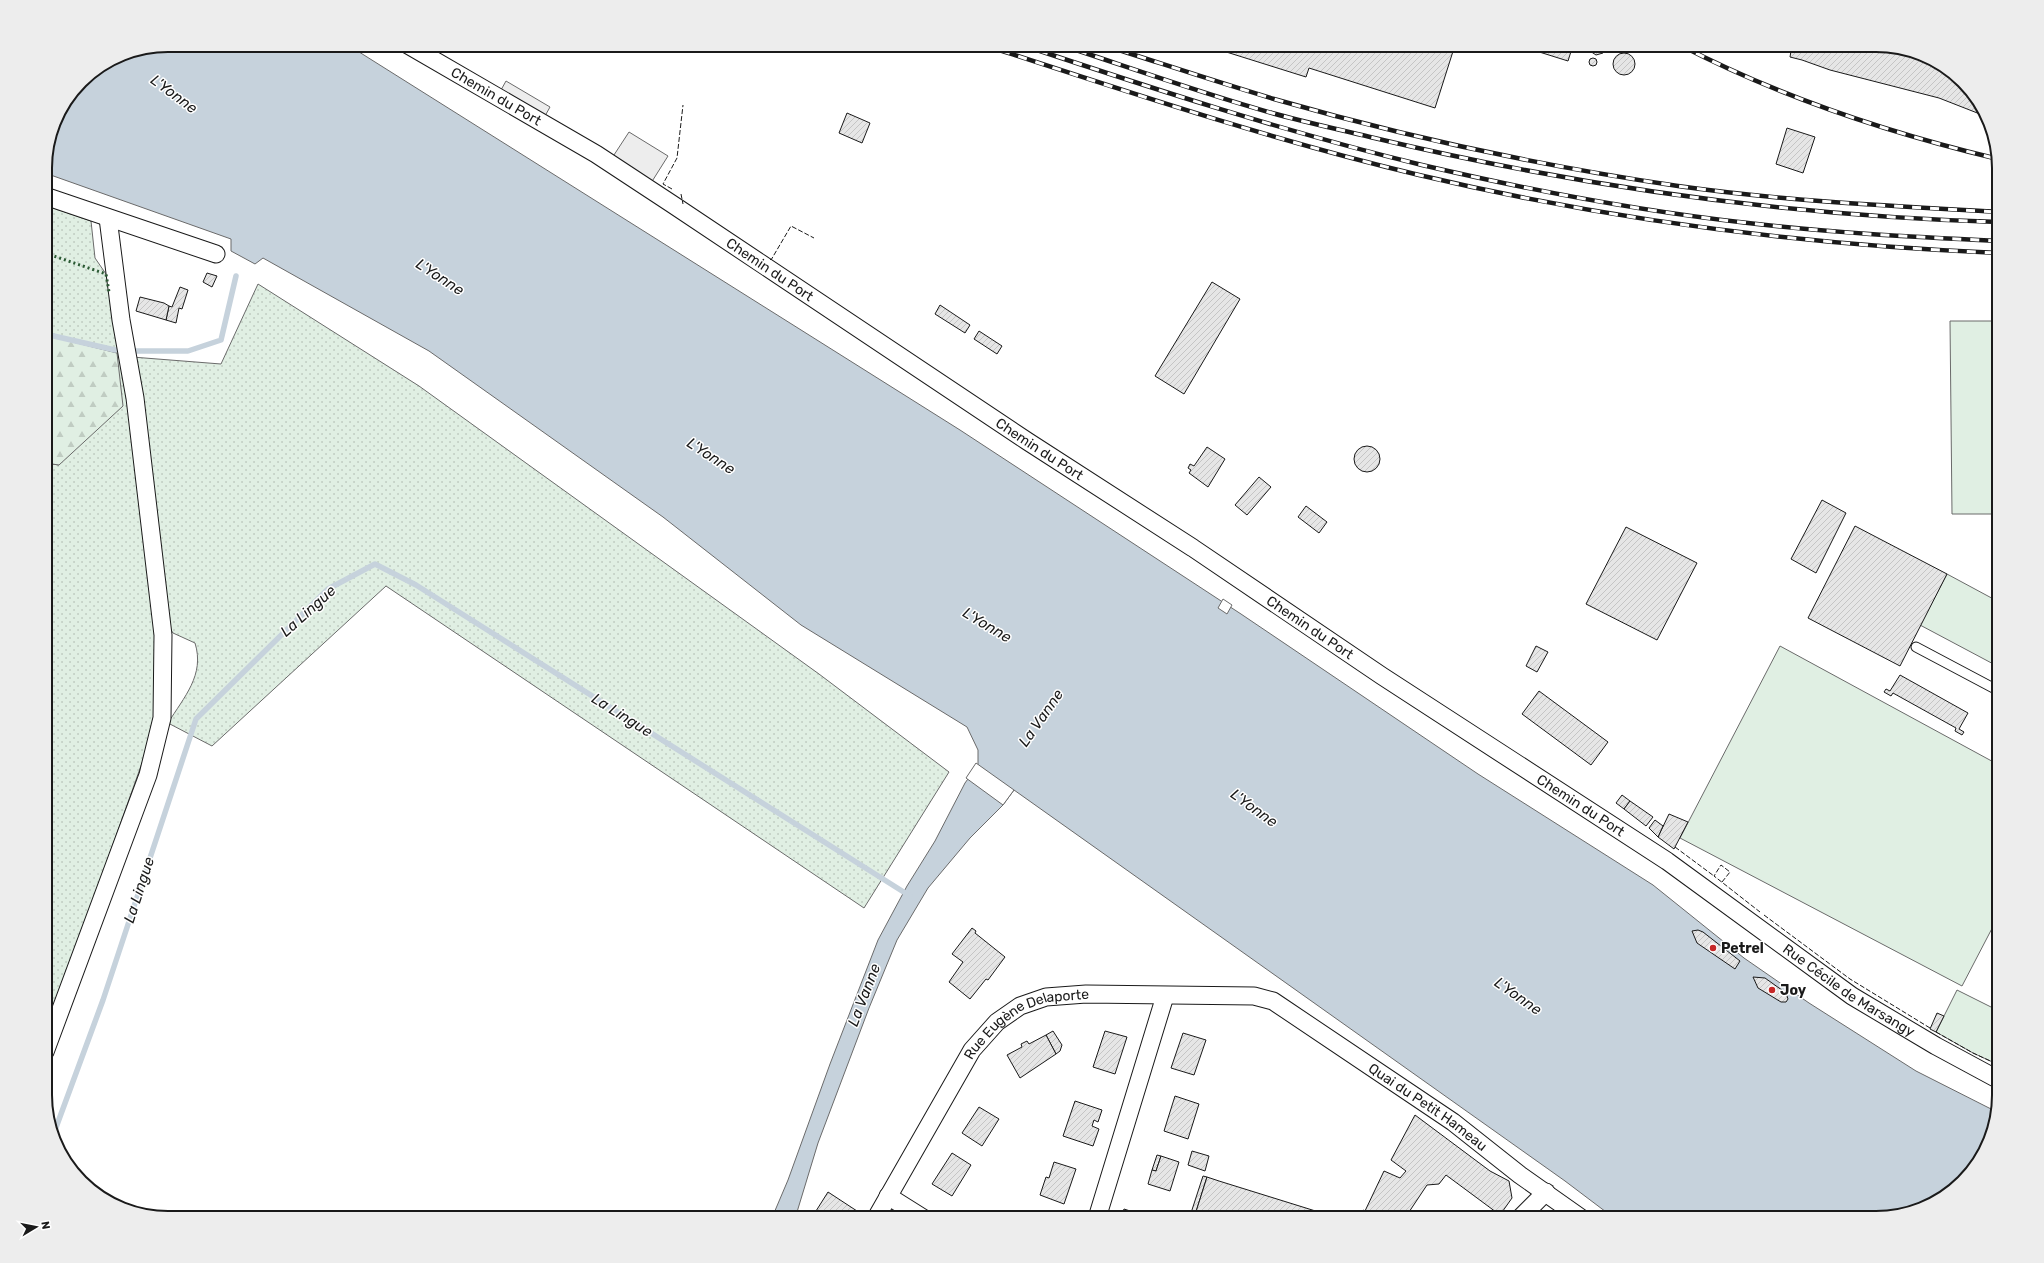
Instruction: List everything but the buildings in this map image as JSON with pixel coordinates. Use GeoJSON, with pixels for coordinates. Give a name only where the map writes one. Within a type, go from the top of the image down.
{"type":"FeatureCollection","features":[{"type":"Feature","properties":{"kind":"street","name":"Chemin du Port"},"geometry":{"type":"LineString","coordinates":[[420,52],[596,154],[1027,441],[1193,548],[1382,676],[1666,861]]}},
{"type":"Feature","properties":{"kind":"street"},"geometry":{"type":"LineString","coordinates":[[52,198],[216,254]]}},
{"type":"Feature","properties":{"kind":"street"},"geometry":{"type":"LineString","coordinates":[[52,1028],[148,775],[162,718],[163,635],[135,398],[121,320],[108,218]]}},
{"type":"Feature","properties":{"kind":"street","name":"Rue Cécile de Marsangy"},"geometry":{"type":"LineString","coordinates":[[1666,861],[1852,996],[1936,1046],[1992,1076]]}},
{"type":"Feature","properties":{"kind":"street","name":"Rue Eugène Delaporte"},"geometry":{"type":"LineString","coordinates":[[880,1211],[972,1050],[997,1022],[1020,1006],[1046,997],[1086,994],[1254,996],[1272,1001]]}},
{"type":"Feature","properties":{"kind":"street"},"geometry":{"type":"LineString","coordinates":[[1099,1211],[1165,996]]}},
{"type":"Feature","properties":{"kind":"street","name":"Quai du Petit Hameau"},"geometry":{"type":"LineString","coordinates":[[1272,1001],[1453,1122],[1520,1175],[1572,1211]]}},
{"type":"Feature","properties":{"kind":"street"},"geometry":{"type":"LineString","coordinates":[[1527,1211],[1546,1192]]}},
{"type":"Feature","properties":{"kind":"street"},"geometry":{"type":"LineString","coordinates":[[888,1196],[912,1211]]}},
{"type":"Feature","properties":{"kind":"lane"},"geometry":{"type":"LineString","coordinates":[[1916,647],[1992,687]]}},
{"type":"Feature","properties":{"kind":"green space"},"geometry":{"type":"Polygon","coordinates":[[[52,207],[91,221],[95,258],[106,274],[128,401],[157,637],[157,721],[52,1009],[52,464],[59,465],[116,353],[52,337],[52,207]]]}},
{"type":"Feature","properties":{"kind":"green space"},"geometry":{"type":"Polygon","coordinates":[[[258,284],[419,386],[819,674],[949,772],[864,908],[386,586],[212,746],[168,723],[186,695],[195,676],[197,655],[195,643],[173,633],[165,621],[132,357],[221,364],[258,284]]]}},
{"type":"Feature","properties":{"kind":"green space"},"geometry":{"type":"Polygon","coordinates":[[[1950,321],[1992,321],[1992,514],[1952,514],[1950,321]]]}},
{"type":"Feature","properties":{"kind":"green space"},"geometry":{"type":"Polygon","coordinates":[[[52,337],[117,353],[123,406],[59,465],[52,464],[52,337]]]}},
{"type":"Feature","properties":{"kind":"green space"},"geometry":{"type":"Polygon","coordinates":[[[1947,574],[1992,598],[1992,663],[1920,625],[1947,574]]]}},
{"type":"Feature","properties":{"kind":"green space"},"geometry":{"type":"Polygon","coordinates":[[[1780,646],[1992,761],[1992,928],[1962,986],[1680,838],[1780,646]]]}},
{"type":"Feature","properties":{"kind":"green space"},"geometry":{"type":"Polygon","coordinates":[[[1957,990],[1992,1008],[1992,1062],[1973,1053],[1936,1032],[1957,990]]]}},
{"type":"Feature","properties":{"kind":"shaded area"},"geometry":{"type":"Polygon","coordinates":[[[506,81],[550,107],[545,116],[501,90],[506,81]]]}},
{"type":"Feature","properties":{"kind":"shaded area"},"geometry":{"type":"Polygon","coordinates":[[[629,132],[668,156],[651,183],[612,158],[629,132]]]}},
{"type":"Feature","properties":{"kind":"water"},"geometry":{"type":"Polygon","coordinates":[[[359,52],[960,430],[1241,614],[1478,774],[1653,885],[1744,958],[1809,1003],[1916,1071],[1991,1109],[1988,1125],[1976,1153],[1968,1166],[1947,1187],[1920,1202],[1891,1210],[1605,1211],[1565,1181],[1014,790],[1003,805],[970,838],[928,888],[897,940],[869,1008],[818,1143],[797,1211],[775,1211],[788,1180],[830,1064],[878,940],[907,886],[935,841],[965,783],[978,765],[978,750],[967,727],[801,625],[663,517],[429,351],[263,258],[255,264],[231,251],[231,239],[52,175],[52,160],[56,138],[64,117],[76,97],[97,76],[117,64],[131,58],[153,53],[359,52]]]}},
{"type":"Feature","properties":{"kind":"pier"},"geometry":{"type":"Polygon","coordinates":[[[1223,599],[1232,605],[1227,614],[1218,608],[1223,599]]]}},
{"type":"Feature","properties":{"kind":"pier"},"geometry":{"type":"Polygon","coordinates":[[[976,763],[1014,790],[1003,805],[966,778],[976,763]]]}},
{"type":"Feature","properties":{"kind":"waterway"},"geometry":{"type":"LineString","coordinates":[[134,351],[188,351],[221,340],[236,276]]}},
{"type":"Feature","properties":{"kind":"waterway"},"geometry":{"type":"LineString","coordinates":[[52,336],[115,350]]}},
{"type":"Feature","properties":{"kind":"waterway","name":"La Lingue"},"geometry":{"type":"LineString","coordinates":[[56,1126],[103,1000],[196,719],[328,589],[375,564],[416,585],[910,896]]}},
{"type":"Feature","properties":{"kind":"railway"},"geometry":{"type":"LineString","coordinates":[[1005,52],[1146,98],[1309,147],[1419,175],[1490,191],[1635,217],[1780,237],[1853,244],[1992,253]]}},
{"type":"Feature","properties":{"kind":"railway"},"geometry":{"type":"LineString","coordinates":[[1043,52],[1171,94],[1321,139],[1422,165],[1543,191],[1625,206],[1707,218],[1779,226],[1873,234],[1992,241]]}},
{"type":"Feature","properties":{"kind":"railway"},"geometry":{"type":"LineString","coordinates":[[1082,52],[1192,89],[1284,116],[1370,137],[1525,170],[1682,196],[1761,205],[1920,219],[1992,222]]}},
{"type":"Feature","properties":{"kind":"railway"},"geometry":{"type":"LineString","coordinates":[[1125,52],[1253,93],[1324,113],[1424,138],[1525,160],[1678,186],[1758,196],[1919,208],[1992,212]]}},
{"type":"Feature","properties":{"kind":"railway"},"geometry":{"type":"LineString","coordinates":[[1694,52],[1757,81],[1836,112],[1916,138],[1992,157]]}},
{"type":"Feature","properties":{"kind":"hedge"},"geometry":{"type":"LineString","coordinates":[[52,255],[106,274],[109,292]]}},
{"type":"Feature","properties":{"kind":"fence"},"geometry":{"type":"LineString","coordinates":[[672,189],[663,184],[677,158],[683,105]]}},
{"type":"Feature","properties":{"kind":"fence"},"geometry":{"type":"LineString","coordinates":[[681,194],[683,204]]}},
{"type":"Feature","properties":{"kind":"fence"},"geometry":{"type":"LineString","coordinates":[[770,259],[771,260],[791,226],[814,238]]}},
{"type":"Feature","properties":{"kind":"fence"},"geometry":{"type":"LineString","coordinates":[[1675,847],[1714,876]]}},
{"type":"Feature","properties":{"kind":"fence"},"geometry":{"type":"LineString","coordinates":[[1722,882],[1730,872],[1721,865],[1714,876],[1760,912]]}},
{"type":"Feature","properties":{"kind":"fence"},"geometry":{"type":"LineString","coordinates":[[1764,915],[1850,979],[1930,1028]]}},
{"type":"Feature","properties":{"kind":"fence"},"geometry":{"type":"LineString","coordinates":[[1936,1032],[1992,1062]]}},
{"type":"Feature","properties":{"kind":"place","name":"Petrel"},"geometry":{"type":"Point","coordinates":[1713,948]}},
{"type":"Feature","properties":{"kind":"place","name":"Joy"},"geometry":{"type":"Point","coordinates":[1772,990]}},
{"type":"Feature","properties":{"kind":"water label","name":"L'Yonne"},"geometry":{"type":"Point","coordinates":[174,94]}},
{"type":"Feature","properties":{"kind":"water label","name":"L'Yonne"},"geometry":{"type":"Point","coordinates":[440,277]}},
{"type":"Feature","properties":{"kind":"water label","name":"L'Yonne"},"geometry":{"type":"Point","coordinates":[711,456]}},
{"type":"Feature","properties":{"kind":"water label","name":"L'Yonne"},"geometry":{"type":"Point","coordinates":[987,625]}},
{"type":"Feature","properties":{"kind":"water label","name":"La Vanne"},"geometry":{"type":"Point","coordinates":[1041,718]}},
{"type":"Feature","properties":{"kind":"water label","name":"L'Yonne"},"geometry":{"type":"Point","coordinates":[1254,808]}},
{"type":"Feature","properties":{"kind":"water label","name":"La Vanne"},"geometry":{"type":"Point","coordinates":[864,995]}},
{"type":"Feature","properties":{"kind":"water label","name":"L'Yonne"},"geometry":{"type":"Point","coordinates":[1518,996]}}]}
